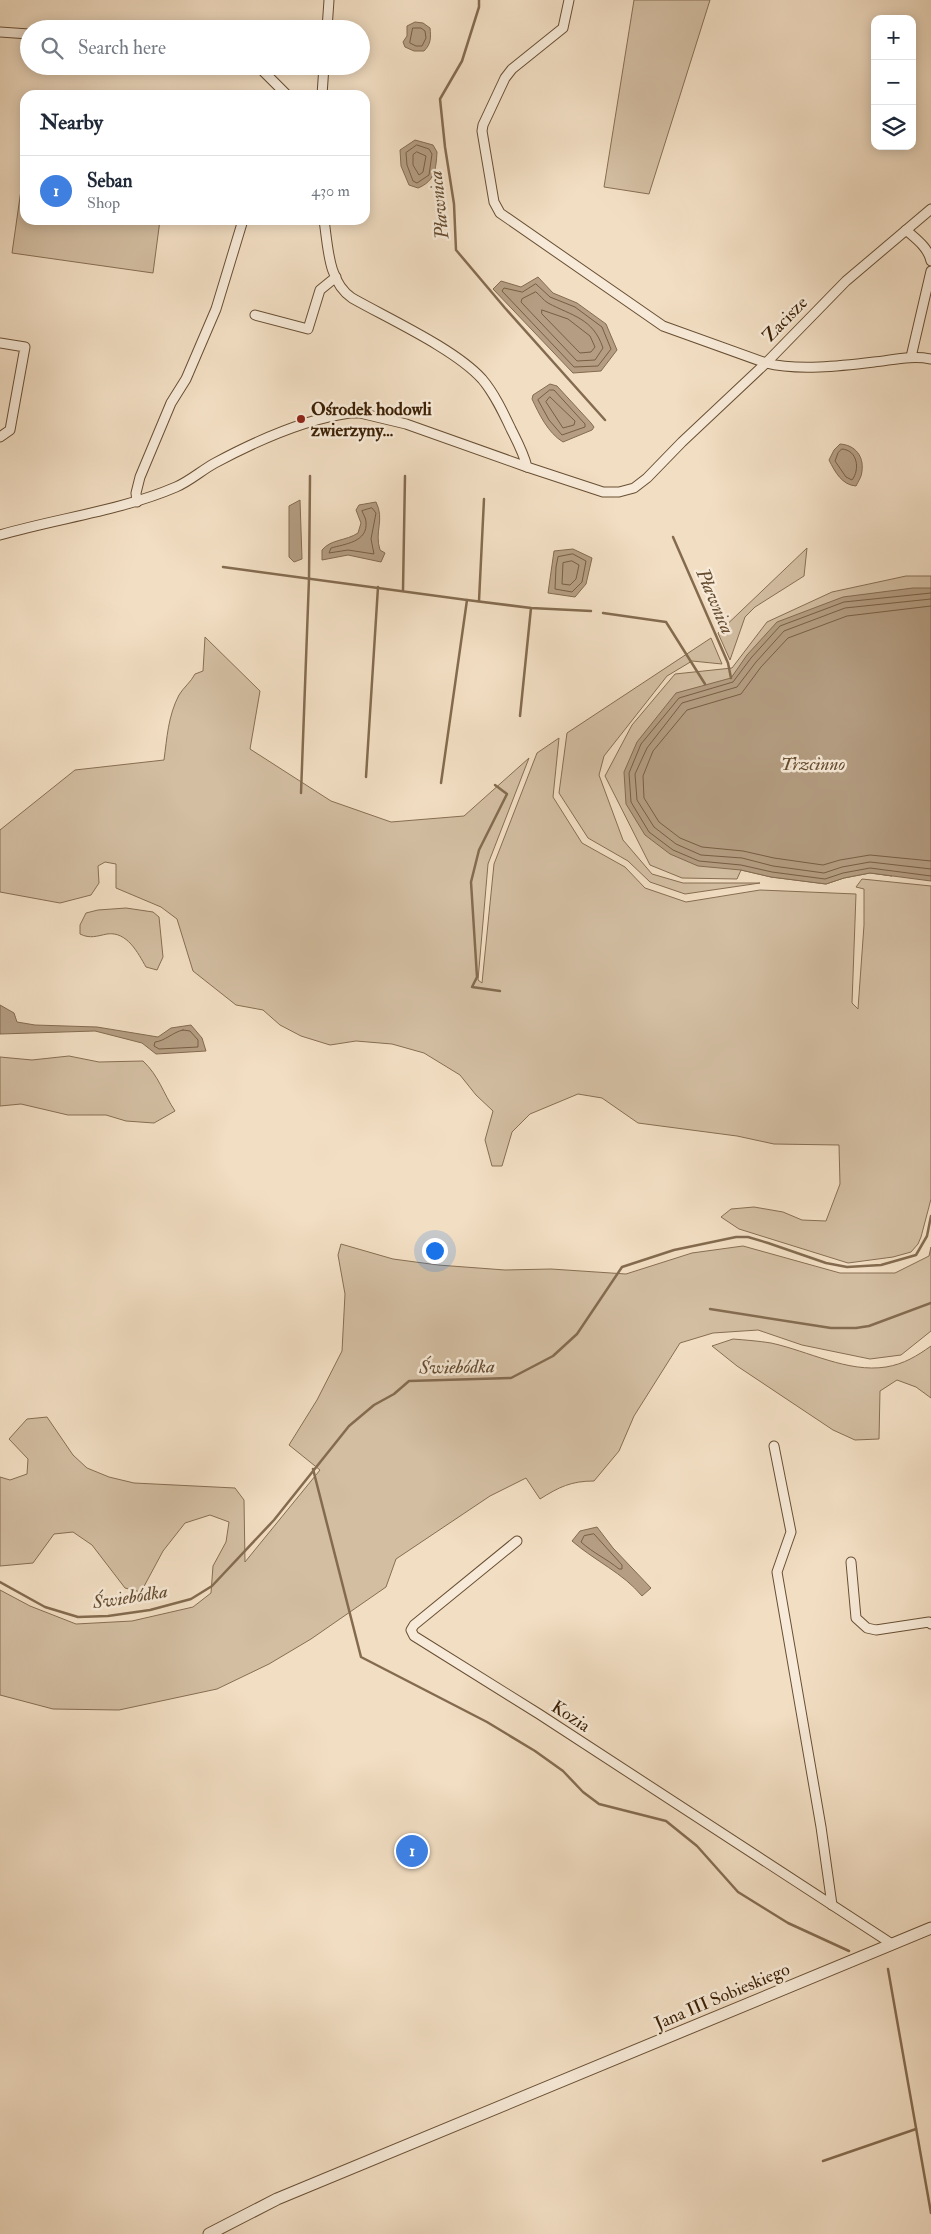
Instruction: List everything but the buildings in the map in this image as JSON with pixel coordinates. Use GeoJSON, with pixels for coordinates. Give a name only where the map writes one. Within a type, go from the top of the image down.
{"type":"FeatureCollection","features":[{"type":"Feature","properties":{"kind":"street"},"geometry":{"type":"LineString","coordinates":[[328,20],[329,0]]}},
{"type":"Feature","properties":{"kind":"street"},"geometry":{"type":"LineString","coordinates":[[0,534],[137,502],[178,486],[214,464],[260,441],[285,431],[350,413],[360,413],[406,424],[603,492],[620,492],[634,488],[648,478],[695,428],[766,362],[663,326],[500,213],[494,202],[482,131],[483,125],[505,78],[512,69],[563,28],[569,0]]}},
{"type":"Feature","properties":{"kind":"street"},"geometry":{"type":"LineString","coordinates":[[0,32],[20,33]]}},
{"type":"Feature","properties":{"kind":"street"},"geometry":{"type":"LineString","coordinates":[[267,75],[283,90]]}},
{"type":"Feature","properties":{"kind":"street"},"geometry":{"type":"LineString","coordinates":[[322,90],[323,75]]}},
{"type":"Feature","properties":{"kind":"street","name":"Zacisze"},"geometry":{"type":"LineString","coordinates":[[931,209],[846,280],[766,362],[783,367],[846,365],[911,357],[931,359]]}},
{"type":"Feature","properties":{"kind":"street"},"geometry":{"type":"LineString","coordinates":[[137,502],[136,493],[140,477],[171,403],[186,379],[216,309],[241,225]]}},
{"type":"Feature","properties":{"kind":"street"},"geometry":{"type":"LineString","coordinates":[[325,225],[328,248],[336,277],[347,294],[452,356],[475,372],[489,389],[507,420],[524,456],[527,467]]}},
{"type":"Feature","properties":{"kind":"street"},"geometry":{"type":"LineString","coordinates":[[906,230],[922,244],[930,254],[931,261]]}},
{"type":"Feature","properties":{"kind":"street"},"geometry":{"type":"LineString","coordinates":[[911,357],[931,271]]}},
{"type":"Feature","properties":{"kind":"street"},"geometry":{"type":"LineString","coordinates":[[255,315],[308,329],[320,290],[336,277]]}},
{"type":"Feature","properties":{"kind":"street"},"geometry":{"type":"LineString","coordinates":[[0,342],[25,347],[10,430],[0,437]]}},
{"type":"Feature","properties":{"kind":"street"},"geometry":{"type":"LineString","coordinates":[[774,1446],[791,1532],[777,1572],[821,1827],[832,1905]]}},
{"type":"Feature","properties":{"kind":"street","name":"Kozia"},"geometry":{"type":"LineString","coordinates":[[517,1541],[414,1625],[411,1630],[414,1636],[539,1714],[892,1944]]}},
{"type":"Feature","properties":{"kind":"street"},"geometry":{"type":"LineString","coordinates":[[851,1562],[856,1618],[867,1628],[876,1630],[928,1622],[931,1624]]}},
{"type":"Feature","properties":{"kind":"street","name":"Jana III Sobieskiego"},"geometry":{"type":"LineString","coordinates":[[209,2234],[277,2199],[931,1928]]}},
{"type":"Feature","properties":{"kind":"shaded area"},"geometry":{"type":"Polygon","coordinates":[[[634,0],[710,0],[649,194],[604,187],[634,0]]]}},
{"type":"Feature","properties":{"kind":"shaded area"},"geometry":{"type":"Polygon","coordinates":[[[20,197],[20,225],[159,225],[153,273],[12,253],[20,197]]]}},
{"type":"Feature","properties":{"kind":"shaded area"},"geometry":{"type":"Polygon","coordinates":[[[807,548],[804,576],[755,607],[745,617],[730,660],[718,633],[807,548]]]}},
{"type":"Feature","properties":{"kind":"shaded area","name":"Trzcinno"},"geometry":{"type":"Polygon","coordinates":[[[906,576],[931,576],[931,605],[807,862],[892,876],[870,873],[826,884],[771,877],[741,870],[737,879],[682,878],[650,865],[605,776],[632,725],[675,674],[732,668],[767,622],[832,592],[906,576]]]}},
{"type":"Feature","properties":{"kind":"shaded area"},"geometry":{"type":"Polygon","coordinates":[[[205,637],[260,691],[250,749],[331,801],[391,822],[464,816],[529,758],[488,864],[478,980],[482,983],[494,864],[537,753],[559,738],[553,797],[582,843],[625,867],[645,888],[686,902],[760,890],[856,894],[852,1003],[858,1009],[864,925],[864,889],[856,887],[862,879],[931,886],[931,1199],[918,1244],[911,1252],[893,1257],[848,1263],[739,1229],[721,1217],[731,1209],[754,1207],[783,1212],[802,1220],[826,1221],[840,1184],[839,1145],[774,1144],[737,1136],[638,1123],[602,1098],[578,1094],[530,1114],[512,1132],[502,1166],[492,1166],[485,1140],[493,1111],[476,1095],[460,1075],[424,1053],[392,1044],[356,1041],[330,1045],[301,1036],[280,1025],[263,1010],[236,1005],[193,971],[177,919],[161,907],[116,888],[116,864],[105,862],[98,866],[99,883],[91,895],[60,903],[0,892],[0,830],[75,770],[164,760],[168,727],[175,703],[195,674],[203,671],[205,637]]]}},
{"type":"Feature","properties":{"kind":"shaded area"},"geometry":{"type":"Polygon","coordinates":[[[711,638],[722,664],[692,661],[667,676],[604,756],[599,775],[623,840],[652,874],[683,883],[760,883],[685,894],[650,882],[628,861],[588,838],[559,793],[567,733],[711,638]]]}},
{"type":"Feature","properties":{"kind":"shaded area"},"geometry":{"type":"Polygon","coordinates":[[[126,908],[153,912],[159,917],[163,957],[157,970],[146,967],[131,944],[120,936],[107,934],[90,937],[80,934],[80,925],[86,913],[126,908]]]}},
{"type":"Feature","properties":{"kind":"shaded area"},"geometry":{"type":"Polygon","coordinates":[[[69,1056],[99,1062],[143,1061],[157,1079],[175,1111],[154,1123],[126,1121],[106,1115],[68,1115],[21,1104],[0,1106],[0,1057],[32,1060],[69,1056]]]}},
{"type":"Feature","properties":{"kind":"shaded area"},"geometry":{"type":"Polygon","coordinates":[[[341,1244],[393,1259],[438,1265],[505,1270],[551,1269],[626,1274],[692,1253],[743,1246],[840,1273],[895,1273],[929,1256],[931,1247],[931,1331],[901,1355],[870,1359],[802,1345],[758,1330],[713,1333],[680,1343],[634,1416],[619,1451],[594,1481],[579,1482],[566,1486],[540,1499],[526,1478],[490,1496],[396,1559],[386,1587],[311,1639],[269,1664],[217,1689],[119,1710],[53,1709],[0,1695],[0,1590],[30,1606],[76,1624],[132,1621],[193,1607],[211,1593],[213,1566],[226,1542],[229,1522],[210,1515],[185,1523],[163,1551],[141,1592],[125,1588],[92,1545],[73,1532],[54,1534],[33,1563],[0,1566],[0,1477],[10,1480],[27,1474],[28,1459],[9,1439],[27,1419],[47,1417],[73,1455],[87,1468],[109,1477],[134,1483],[235,1488],[244,1500],[245,1562],[320,1470],[289,1445],[317,1400],[342,1351],[345,1294],[338,1255],[341,1244]]]}},
{"type":"Feature","properties":{"kind":"shaded area"},"geometry":{"type":"Polygon","coordinates":[[[733,1339],[771,1343],[843,1364],[872,1368],[899,1364],[931,1346],[931,1398],[916,1387],[897,1380],[880,1391],[879,1439],[855,1440],[833,1430],[737,1366],[712,1346],[733,1339]]]}},
{"type":"Feature","properties":{"kind":"water"},"geometry":{"type":"Polygon","coordinates":[[[415,22],[423,23],[430,28],[430,41],[424,51],[414,51],[405,47],[403,42],[407,36],[407,26],[415,22]]]}},
{"type":"Feature","properties":{"kind":"water"},"geometry":{"type":"Polygon","coordinates":[[[415,140],[433,145],[437,152],[434,174],[428,182],[418,188],[409,185],[401,166],[400,150],[415,140]]]}},
{"type":"Feature","properties":{"kind":"water"},"geometry":{"type":"Polygon","coordinates":[[[538,277],[553,293],[577,303],[606,324],[617,350],[601,371],[573,373],[493,289],[501,281],[521,287],[538,277]]]}},
{"type":"Feature","properties":{"kind":"water"},"geometry":{"type":"Polygon","coordinates":[[[550,384],[557,386],[591,423],[594,427],[592,430],[563,442],[553,434],[541,417],[532,399],[533,395],[550,384]]]}},
{"type":"Feature","properties":{"kind":"water"},"geometry":{"type":"Polygon","coordinates":[[[840,444],[854,449],[862,461],[862,473],[856,486],[843,480],[836,473],[829,460],[834,450],[840,444]]]}},
{"type":"Feature","properties":{"kind":"water"},"geometry":{"type":"Polygon","coordinates":[[[300,500],[302,559],[294,562],[289,557],[289,506],[300,500]]]}},
{"type":"Feature","properties":{"kind":"water"},"geometry":{"type":"Polygon","coordinates":[[[376,502],[380,514],[378,543],[380,550],[385,553],[381,562],[348,555],[322,560],[322,550],[326,546],[358,533],[361,523],[356,510],[359,505],[376,502]]]}},
{"type":"Feature","properties":{"kind":"water"},"geometry":{"type":"Polygon","coordinates":[[[573,549],[592,558],[586,584],[575,597],[548,593],[554,551],[573,549]]]}},
{"type":"Feature","properties":{"kind":"water","name":"Trzcinno"},"geometry":{"type":"Polygon","coordinates":[[[913,588],[931,588],[931,881],[870,873],[826,884],[771,877],[741,870],[698,866],[670,854],[645,835],[626,804],[624,772],[637,742],[676,693],[731,678],[747,655],[777,622],[843,597],[913,588]]]}},
{"type":"Feature","properties":{"kind":"water"},"geometry":{"type":"Polygon","coordinates":[[[0,1005],[14,1013],[17,1022],[35,1025],[97,1027],[158,1037],[171,1028],[191,1025],[202,1038],[206,1051],[156,1054],[142,1043],[95,1031],[0,1034],[0,1005]]]}},
{"type":"Feature","properties":{"kind":"water"},"geometry":{"type":"Polygon","coordinates":[[[597,1527],[613,1548],[651,1588],[642,1596],[618,1574],[572,1541],[580,1531],[597,1527]]]}},
{"type":"Feature","properties":{"kind":"waterway","name":"Pławnica"},"geometry":{"type":"LineString","coordinates":[[479,0],[479,7],[462,61],[440,99],[454,204],[456,250],[605,420]]}},
{"type":"Feature","properties":{"kind":"waterway"},"geometry":{"type":"LineString","coordinates":[[301,793],[309,579],[310,476]]}},
{"type":"Feature","properties":{"kind":"waterway"},"geometry":{"type":"LineString","coordinates":[[403,590],[405,476]]}},
{"type":"Feature","properties":{"kind":"waterway"},"geometry":{"type":"LineString","coordinates":[[479,601],[484,499]]}},
{"type":"Feature","properties":{"kind":"waterway","name":"Pławnica"},"geometry":{"type":"LineString","coordinates":[[673,537],[728,663],[731,678]]}},
{"type":"Feature","properties":{"kind":"waterway"},"geometry":{"type":"LineString","coordinates":[[223,567],[531,608],[591,611]]}},
{"type":"Feature","properties":{"kind":"waterway"},"geometry":{"type":"LineString","coordinates":[[366,777],[378,587]]}},
{"type":"Feature","properties":{"kind":"waterway"},"geometry":{"type":"LineString","coordinates":[[441,783],[467,600]]}},
{"type":"Feature","properties":{"kind":"waterway"},"geometry":{"type":"LineString","coordinates":[[520,716],[531,608]]}},
{"type":"Feature","properties":{"kind":"waterway"},"geometry":{"type":"LineString","coordinates":[[603,613],[666,622],[705,684]]}},
{"type":"Feature","properties":{"kind":"waterway"},"geometry":{"type":"LineString","coordinates":[[495,785],[507,794],[479,850],[471,882],[477,977],[472,987],[500,991]]}},
{"type":"Feature","properties":{"kind":"waterway","name":"Świebódka"},"geometry":{"type":"LineString","coordinates":[[0,1582],[45,1607],[78,1617],[108,1616],[150,1610],[191,1599],[212,1586],[274,1520],[349,1426],[374,1405],[394,1394],[409,1381],[511,1378],[553,1356],[577,1334],[622,1267],[674,1250],[736,1237],[748,1237],[826,1263],[847,1267],[881,1265],[916,1255],[927,1236],[931,1216]]}},
{"type":"Feature","properties":{"kind":"waterway"},"geometry":{"type":"LineString","coordinates":[[710,1309],[831,1328],[856,1328],[869,1326],[931,1303]]}},
{"type":"Feature","properties":{"kind":"waterway"},"geometry":{"type":"LineString","coordinates":[[313,1469],[361,1657],[487,1722],[535,1751],[563,1771],[583,1792],[599,1804],[666,1821],[697,1846],[738,1892],[788,1923],[849,1951]]}},
{"type":"Feature","properties":{"kind":"waterway"},"geometry":{"type":"LineString","coordinates":[[888,1969],[931,2213]]}},
{"type":"Feature","properties":{"kind":"waterway"},"geometry":{"type":"LineString","coordinates":[[823,2161],[916,2129]]}},
{"type":"Feature","properties":{"kind":"place","name":"Ośrodek hodowli zwierzyny..."},"geometry":{"type":"Point","coordinates":[301,419]}},
{"type":"Feature","properties":{"kind":"place","name":"Seban"},"geometry":{"type":"Point","coordinates":[412,1851]}}]}
